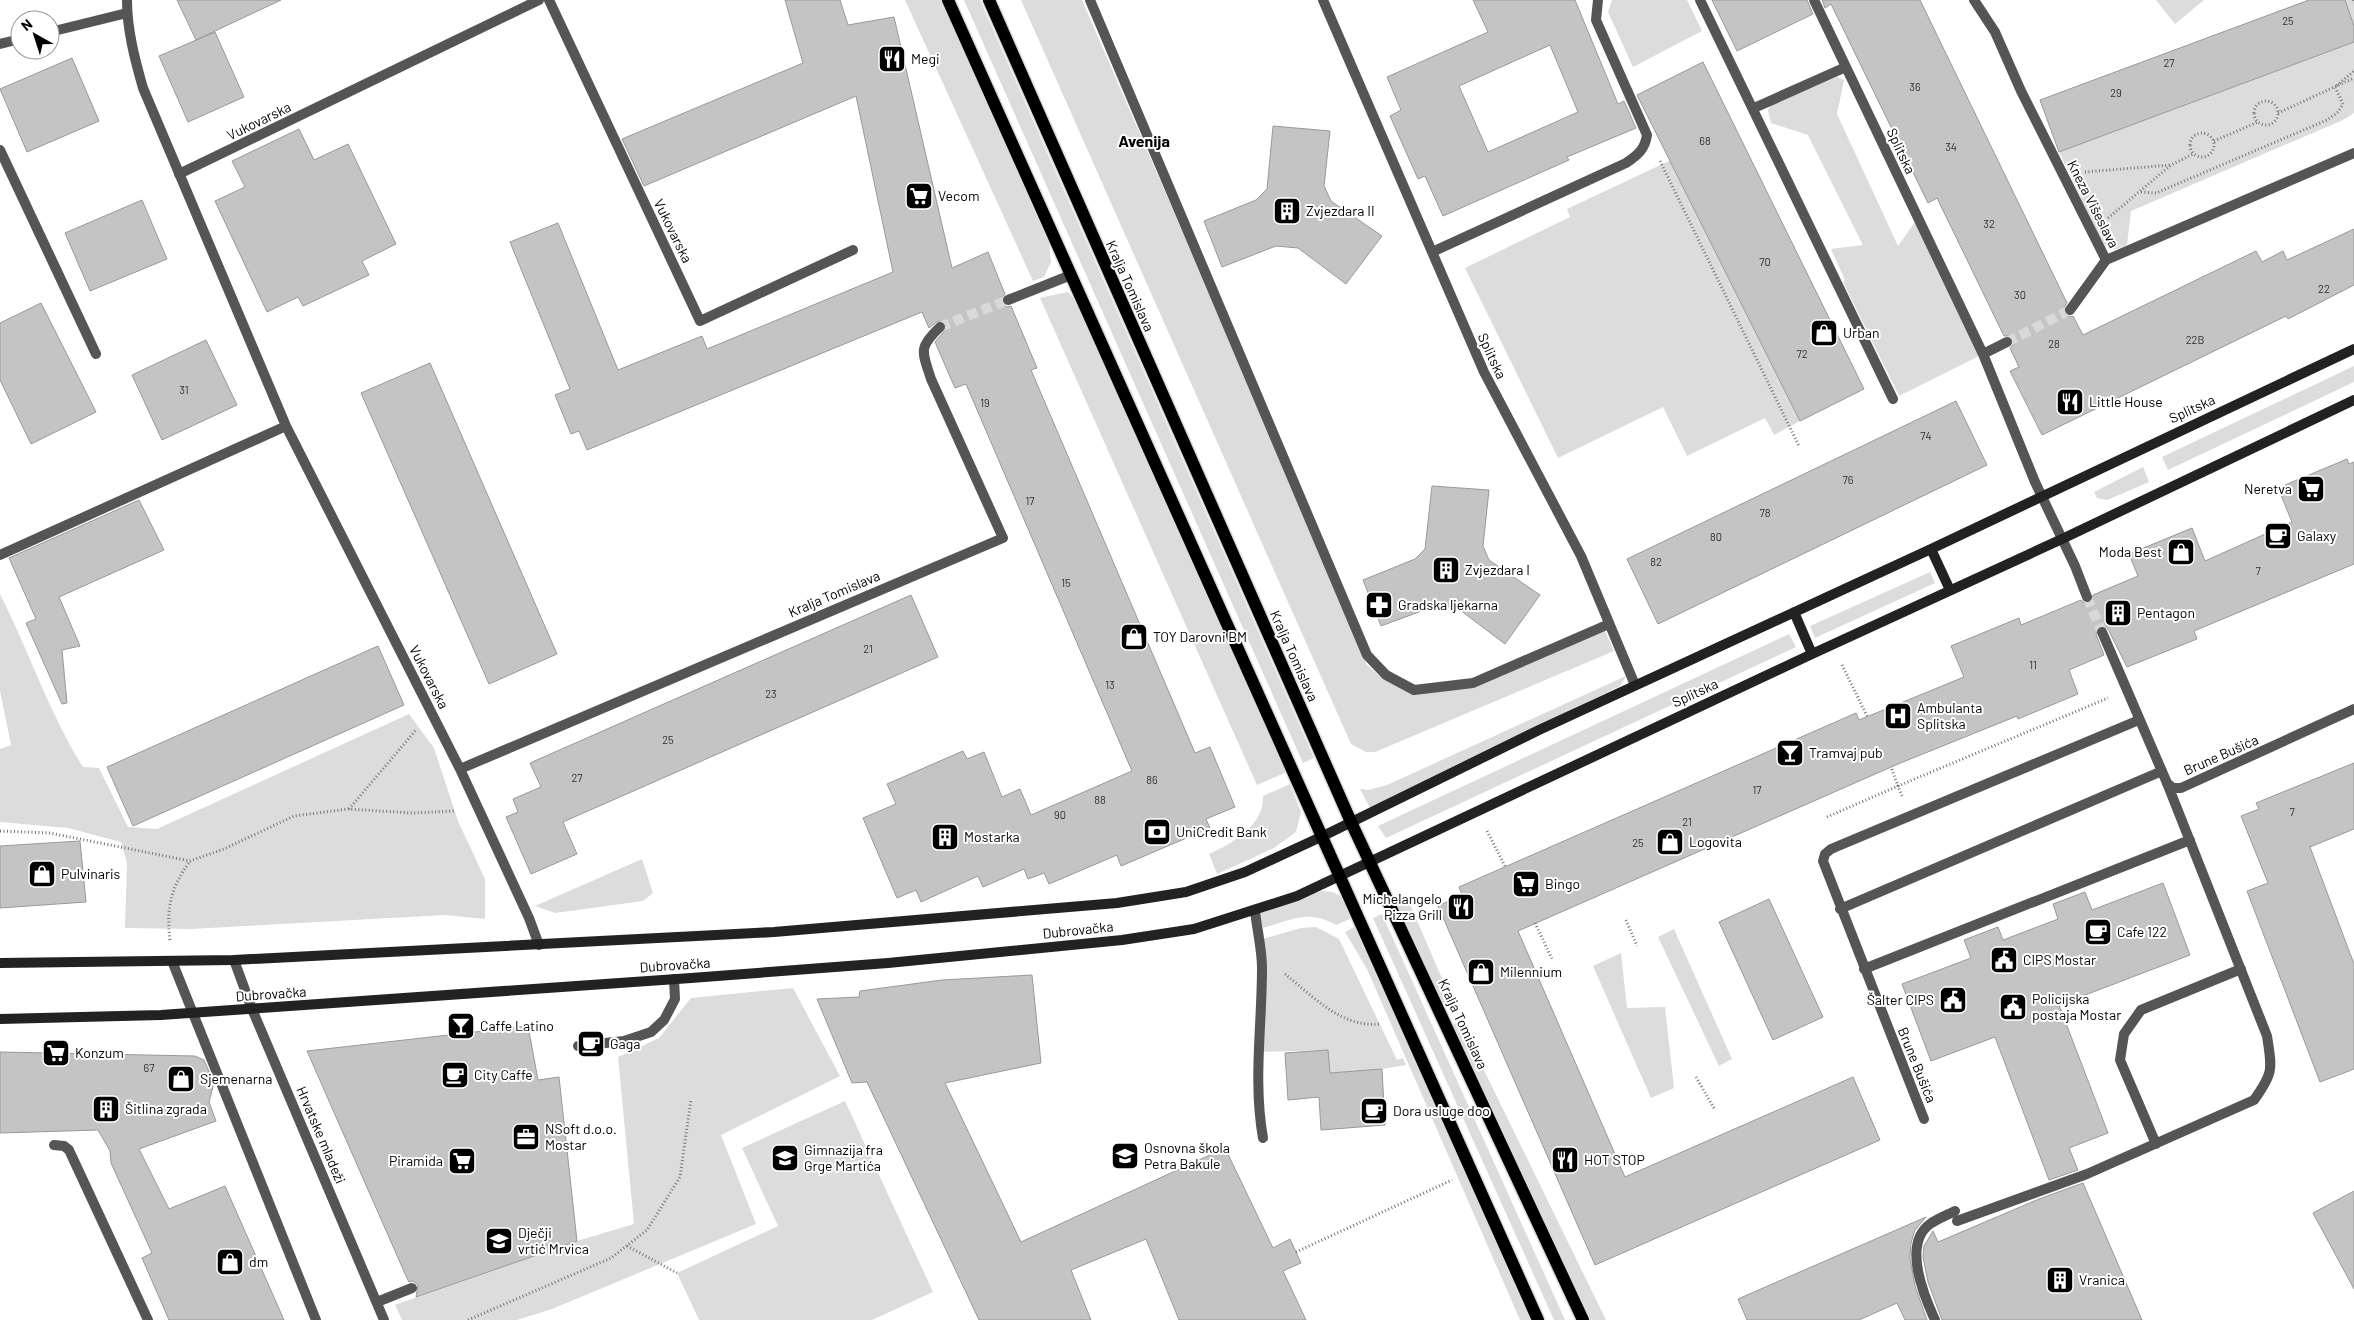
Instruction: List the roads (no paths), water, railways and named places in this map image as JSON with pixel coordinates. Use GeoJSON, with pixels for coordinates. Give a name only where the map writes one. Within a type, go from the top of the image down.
{"type":"FeatureCollection","features":[{"type":"Feature","properties":{"kind":"main road"},"geometry":{"type":"LineString","coordinates":[[948,0],[1538,1320]]}},
{"type":"Feature","properties":{"kind":"main road","name":"Kralja Tomislava"},"geometry":{"type":"LineString","coordinates":[[989,0],[1350,822],[1583,1320]]}},
{"type":"Feature","properties":{"kind":"street","name":"Vukovarska"},"geometry":{"type":"LineString","coordinates":[[127,0],[127,13],[135,62],[143,88],[286,426],[460,769],[529,918],[539,945]]}},
{"type":"Feature","properties":{"kind":"street","name":"Vukovarska"},"geometry":{"type":"LineString","coordinates":[[179,174],[539,0]]}},
{"type":"Feature","properties":{"kind":"street","name":"Vukovarska"},"geometry":{"type":"LineString","coordinates":[[549,0],[700,321],[854,250]]}},
{"type":"Feature","properties":{"kind":"street"},"geometry":{"type":"LineString","coordinates":[[1090,0],[1367,655],[1386,675],[1414,690],[1473,683],[1609,624]]}},
{"type":"Feature","properties":{"kind":"street","name":"Splitska"},"geometry":{"type":"LineString","coordinates":[[1323,0],[1484,372],[1581,556],[1635,685]]}},
{"type":"Feature","properties":{"kind":"street"},"geometry":{"type":"LineString","coordinates":[[1432,252],[1626,163],[1637,155],[1645,145],[1647,135],[1596,20],[1598,0]]}},
{"type":"Feature","properties":{"kind":"street"},"geometry":{"type":"LineString","coordinates":[[1700,0],[1754,108],[1893,399]]}},
{"type":"Feature","properties":{"kind":"street","name":"Splitska"},"geometry":{"type":"LineString","coordinates":[[1814,0],[1982,354],[2062,539]]}},
{"type":"Feature","properties":{"kind":"street","name":"Kneza Višeslava"},"geometry":{"type":"LineString","coordinates":[[1974,0],[1995,32],[2021,91],[2106,260],[2354,153]]}},
{"type":"Feature","properties":{"kind":"street"},"geometry":{"type":"LineString","coordinates":[[60,30],[127,13]]}},
{"type":"Feature","properties":{"kind":"street"},"geometry":{"type":"LineString","coordinates":[[1754,108],[1846,68]]}},
{"type":"Feature","properties":{"kind":"street"},"geometry":{"type":"LineString","coordinates":[[0,150],[96,354]]}},
{"type":"Feature","properties":{"kind":"street"},"geometry":{"type":"LineString","coordinates":[[2070,310],[2106,260]]}},
{"type":"Feature","properties":{"kind":"street"},"geometry":{"type":"LineString","coordinates":[[1008,300],[1071,275]]}},
{"type":"Feature","properties":{"kind":"street","name":"Kralja Tomislava"},"geometry":{"type":"LineString","coordinates":[[460,769],[1003,538],[931,379],[926,363],[924,355],[925,341],[940,327]]}},
{"type":"Feature","properties":{"kind":"street"},"geometry":{"type":"LineString","coordinates":[[1982,354],[2007,342]]}},
{"type":"Feature","properties":{"kind":"street","name":"Splitska"},"geometry":{"type":"LineString","coordinates":[[1323,836],[1635,685],[1931,549],[2354,349]]}},
{"type":"Feature","properties":{"kind":"street","name":"Splitska"},"geometry":{"type":"LineString","coordinates":[[1340,875],[1832,644],[2062,539],[2354,400]]}},
{"type":"Feature","properties":{"kind":"street"},"geometry":{"type":"LineString","coordinates":[[0,556],[286,426]]}},
{"type":"Feature","properties":{"kind":"street"},"geometry":{"type":"LineString","coordinates":[[2062,539],[2087,597]]}},
{"type":"Feature","properties":{"kind":"street"},"geometry":{"type":"LineString","coordinates":[[1931,549],[1950,590]]}},
{"type":"Feature","properties":{"kind":"street"},"geometry":{"type":"LineString","coordinates":[[1794,612],[1812,654]]}},
{"type":"Feature","properties":{"kind":"street","name":"Brune Bušića"},"geometry":{"type":"LineString","coordinates":[[2102,632],[2167,783],[2172,788],[2181,788],[2354,709]]}},
{"type":"Feature","properties":{"kind":"street","name":"Brune Bušića"},"geometry":{"type":"LineString","coordinates":[[1924,1119],[1822,861],[1825,854],[1831,849],[2139,720]]}},
{"type":"Feature","properties":{"kind":"street"},"geometry":{"type":"LineString","coordinates":[[1840,909],[2162,771]]}},
{"type":"Feature","properties":{"kind":"street"},"geometry":{"type":"LineString","coordinates":[[1935,1320],[1918,1276],[1916,1261],[1923,1232],[1929,1224],[2087,1174],[2254,1100],[2267,1082],[2272,1067],[2268,1036],[2167,783]]}},
{"type":"Feature","properties":{"kind":"street","name":"Dubrovačka"},"geometry":{"type":"LineString","coordinates":[[0,963],[234,960],[539,945],[774,932],[1117,904],[1186,892],[1245,872],[1323,836]]}},
{"type":"Feature","properties":{"kind":"street"},"geometry":{"type":"LineString","coordinates":[[1864,969],[2190,840]]}},
{"type":"Feature","properties":{"kind":"street","name":"Dubrovačka"},"geometry":{"type":"LineString","coordinates":[[0,1019],[194,1013],[252,1009],[888,963],[1122,940],[1194,929],[1255,911],[1297,896],[1340,875]]}},
{"type":"Feature","properties":{"kind":"street"},"geometry":{"type":"LineString","coordinates":[[1255,911],[1262,968],[1258,1062],[1259,1113],[1263,1138]]}},
{"type":"Feature","properties":{"kind":"street","name":"Hrvatske mladeži"},"geometry":{"type":"LineString","coordinates":[[234,960],[252,1009],[384,1320]]}},
{"type":"Feature","properties":{"kind":"street"},"geometry":{"type":"LineString","coordinates":[[172,961],[316,1320]]}},
{"type":"Feature","properties":{"kind":"street"},"geometry":{"type":"LineString","coordinates":[[2156,1144],[2120,1060],[2124,1034],[2141,1010],[2241,969]]}},
{"type":"Feature","properties":{"kind":"street"},"geometry":{"type":"LineString","coordinates":[[578,1046],[624,1040],[651,1032],[664,1020],[675,1000],[674,979]]}},
{"type":"Feature","properties":{"kind":"street"},"geometry":{"type":"LineString","coordinates":[[54,1145],[64,1146],[69,1150],[148,1320]]}},
{"type":"Feature","properties":{"kind":"street"},"geometry":{"type":"LineString","coordinates":[[377,1302],[412,1288]]}},
{"type":"Feature","properties":{"kind":"tunnel"},"geometry":{"type":"LineString","coordinates":[[940,327],[1008,300]]}},
{"type":"Feature","properties":{"kind":"tunnel"},"geometry":{"type":"LineString","coordinates":[[2007,342],[2070,310]]}},
{"type":"Feature","properties":{"kind":"tunnel"},"geometry":{"type":"LineString","coordinates":[[2087,597],[2102,632]]}},
{"type":"Feature","properties":{"kind":"place","name":"Megi"},"geometry":{"type":"Point","coordinates":[892,59]}},
{"type":"Feature","properties":{"kind":"place","name":"Vecom"},"geometry":{"type":"Point","coordinates":[919,196]}},
{"type":"Feature","properties":{"kind":"place","name":"Zvjezdara II"},"geometry":{"type":"Point","coordinates":[1287,211]}},
{"type":"Feature","properties":{"kind":"place","name":"Urban"},"geometry":{"type":"Point","coordinates":[1824,333]}},
{"type":"Feature","properties":{"kind":"place","name":"Little House"},"geometry":{"type":"Point","coordinates":[2070,402]}},
{"type":"Feature","properties":{"kind":"place","name":"Neretva"},"geometry":{"type":"Point","coordinates":[2311,489]}},
{"type":"Feature","properties":{"kind":"place","name":"Galaxy"},"geometry":{"type":"Point","coordinates":[2278,536]}},
{"type":"Feature","properties":{"kind":"place","name":"Moda Best"},"geometry":{"type":"Point","coordinates":[2181,552]}},
{"type":"Feature","properties":{"kind":"place","name":"Zvjezdara I"},"geometry":{"type":"Point","coordinates":[1446,570]}},
{"type":"Feature","properties":{"kind":"place","name":"Gradska ljekarna"},"geometry":{"type":"Point","coordinates":[1379,605]}},
{"type":"Feature","properties":{"kind":"place","name":"Pentagon"},"geometry":{"type":"Point","coordinates":[2118,613]}},
{"type":"Feature","properties":{"kind":"place","name":"TOY Darovni BM"},"geometry":{"type":"Point","coordinates":[1134,637]}},
{"type":"Feature","properties":{"kind":"place","name":"Ambulanta Splitska"},"geometry":{"type":"Point","coordinates":[1898,716]}},
{"type":"Feature","properties":{"kind":"place","name":"Tramvaj pub"},"geometry":{"type":"Point","coordinates":[1790,753]}},
{"type":"Feature","properties":{"kind":"place","name":"UniCredit Bank"},"geometry":{"type":"Point","coordinates":[1157,832]}},
{"type":"Feature","properties":{"kind":"place","name":"Mostarka"},"geometry":{"type":"Point","coordinates":[945,837]}},
{"type":"Feature","properties":{"kind":"place","name":"Logovita"},"geometry":{"type":"Point","coordinates":[1670,842]}},
{"type":"Feature","properties":{"kind":"place","name":"Pulvinaris"},"geometry":{"type":"Point","coordinates":[42,874]}},
{"type":"Feature","properties":{"kind":"place","name":"Bingo"},"geometry":{"type":"Point","coordinates":[1526,884]}},
{"type":"Feature","properties":{"kind":"place","name":"Michelangelo Pizza Grill"},"geometry":{"type":"Point","coordinates":[1461,907]}},
{"type":"Feature","properties":{"kind":"place","name":"Cafe 122"},"geometry":{"type":"Point","coordinates":[2098,932]}},
{"type":"Feature","properties":{"kind":"place","name":"CIPS Mostar"},"geometry":{"type":"Point","coordinates":[2004,960]}},
{"type":"Feature","properties":{"kind":"place","name":"Milennium"},"geometry":{"type":"Point","coordinates":[1481,972]}},
{"type":"Feature","properties":{"kind":"place","name":"Šalter CIPS"},"geometry":{"type":"Point","coordinates":[1953,1000]}},
{"type":"Feature","properties":{"kind":"place","name":"Policijska postaja Mostar"},"geometry":{"type":"Point","coordinates":[2013,1007]}},
{"type":"Feature","properties":{"kind":"place","name":"Caffe Latino"},"geometry":{"type":"Point","coordinates":[461,1026]}},
{"type":"Feature","properties":{"kind":"place","name":"Gaga"},"geometry":{"type":"Point","coordinates":[591,1044]}},
{"type":"Feature","properties":{"kind":"place","name":"Konzum"},"geometry":{"type":"Point","coordinates":[56,1053]}},
{"type":"Feature","properties":{"kind":"place","name":"City Caffe"},"geometry":{"type":"Point","coordinates":[455,1075]}},
{"type":"Feature","properties":{"kind":"place","name":"Sjemenarna"},"geometry":{"type":"Point","coordinates":[181,1079]}},
{"type":"Feature","properties":{"kind":"place","name":"Šitlina zgrada"},"geometry":{"type":"Point","coordinates":[106,1109]}},
{"type":"Feature","properties":{"kind":"place","name":"Dora usluge doo"},"geometry":{"type":"Point","coordinates":[1374,1111]}},
{"type":"Feature","properties":{"kind":"place","name":"NSoft d.o.o. Mostar"},"geometry":{"type":"Point","coordinates":[526,1137]}},
{"type":"Feature","properties":{"kind":"place","name":"Osnovna škola Petra Bakule"},"geometry":{"type":"Point","coordinates":[1125,1156]}},
{"type":"Feature","properties":{"kind":"place","name":"Gimnazija fra Grge Martića"},"geometry":{"type":"Point","coordinates":[785,1158]}},
{"type":"Feature","properties":{"kind":"place","name":"HOT STOP"},"geometry":{"type":"Point","coordinates":[1565,1160]}},
{"type":"Feature","properties":{"kind":"place","name":"Piramida"},"geometry":{"type":"Point","coordinates":[462,1161]}},
{"type":"Feature","properties":{"kind":"place","name":"Dječji vrtić Mrvica"},"geometry":{"type":"Point","coordinates":[499,1241]}},
{"type":"Feature","properties":{"kind":"place","name":"dm"},"geometry":{"type":"Point","coordinates":[230,1262]}},
{"type":"Feature","properties":{"kind":"place","name":"Vranica"},"geometry":{"type":"Point","coordinates":[2060,1280]}},
{"type":"Feature","properties":{"kind":"district","name":"Avenija"},"geometry":{"type":"Point","coordinates":[1144,141]}}]}
